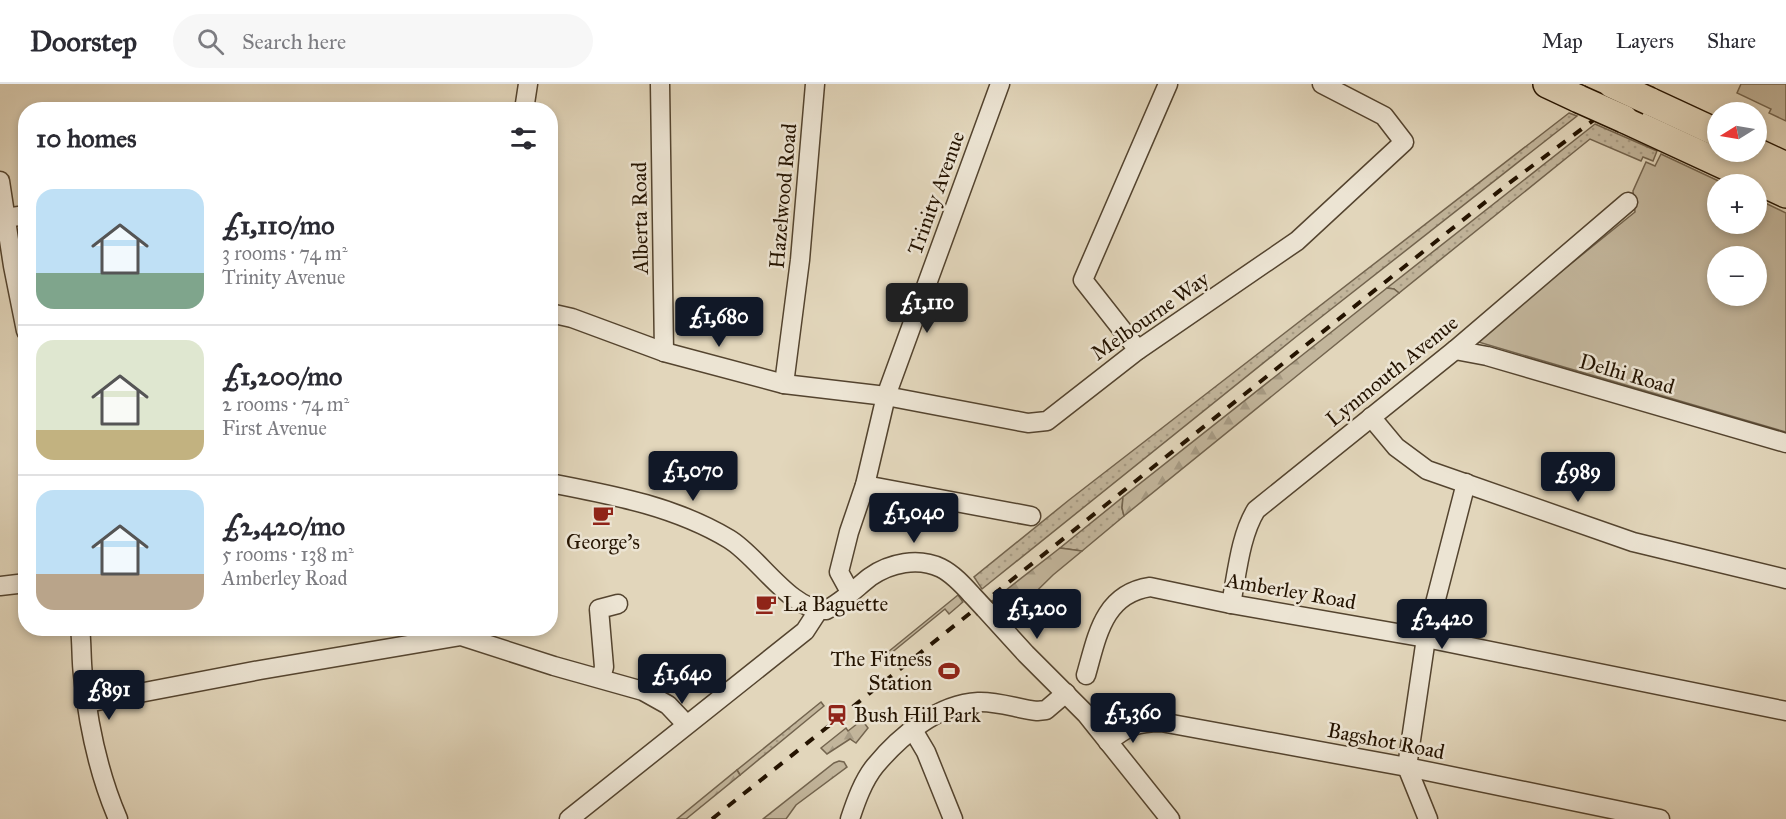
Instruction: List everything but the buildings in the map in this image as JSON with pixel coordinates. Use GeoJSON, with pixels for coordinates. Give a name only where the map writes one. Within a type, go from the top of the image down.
{"type":"FeatureCollection","features":[{"type":"Feature","properties":{"kind":"highway"},"geometry":{"type":"LineString","coordinates":[[1548,84],[1786,194]]}},
{"type":"Feature","properties":{"kind":"highway"},"geometry":{"type":"LineString","coordinates":[[1612,84],[1707,128]]}},
{"type":"Feature","properties":{"kind":"highway"},"geometry":{"type":"LineString","coordinates":[[1767,157],[1786,166]]}},
{"type":"Feature","properties":{"kind":"street"},"geometry":{"type":"LineString","coordinates":[[525,102],[528,84]]}},
{"type":"Feature","properties":{"kind":"street","name":"Alberta Road"},"geometry":{"type":"LineString","coordinates":[[660,84],[664,351]]}},
{"type":"Feature","properties":{"kind":"street","name":"Hazelwood Road"},"geometry":{"type":"LineString","coordinates":[[784,384],[800,260],[815,84]]}},
{"type":"Feature","properties":{"kind":"street","name":"Trinity Avenue"},"geometry":{"type":"LineString","coordinates":[[850,592],[840,572],[849,532],[865,484],[886,396],[1000,84]]}},
{"type":"Feature","properties":{"kind":"street"},"geometry":{"type":"LineString","coordinates":[[1138,350],[1083,280],[1168,84]]}},
{"type":"Feature","properties":{"kind":"street","name":"Melbourne Way"},"geometry":{"type":"LineString","coordinates":[[558,315],[664,351],[784,384],[886,396],[1039,423],[1047,421],[1138,350],[1298,241],[1404,142],[1384,116],[1322,84]]}},
{"type":"Feature","properties":{"kind":"street"},"geometry":{"type":"LineString","coordinates":[[0,181],[5,218],[6,267],[18,305]]}},
{"type":"Feature","properties":{"kind":"street","name":"Lynmouth Avenue"},"geometry":{"type":"LineString","coordinates":[[1232,604],[1242,553],[1251,519],[1256,510],[1455,350],[1628,202]]}},
{"type":"Feature","properties":{"kind":"street"},"geometry":{"type":"LineString","coordinates":[[5,218],[18,216]]}},
{"type":"Feature","properties":{"kind":"street","name":"Delhi Road"},"geometry":{"type":"LineString","coordinates":[[1455,350],[1786,443]]}},
{"type":"Feature","properties":{"kind":"street"},"geometry":{"type":"LineString","coordinates":[[1371,417],[1396,447],[1427,470],[1633,542],[1786,579]]}},
{"type":"Feature","properties":{"kind":"street"},"geometry":{"type":"LineString","coordinates":[[1428,819],[1407,767],[1426,638],[1466,483]]}},
{"type":"Feature","properties":{"kind":"street"},"geometry":{"type":"LineString","coordinates":[[865,484],[1031,516]]}},
{"type":"Feature","properties":{"kind":"street"},"geometry":{"type":"LineString","coordinates":[[558,485],[661,508],[730,539],[795,599],[818,610],[832,607],[882,569],[906,562],[918,562],[940,568],[956,579],[1086,714],[1170,819]]}},
{"type":"Feature","properties":{"kind":"street"},"geometry":{"type":"LineString","coordinates":[[0,586],[18,584]]}},
{"type":"Feature","properties":{"kind":"street","name":"Amberley Road"},"geometry":{"type":"LineString","coordinates":[[1086,675],[1097,634],[1109,612],[1122,597],[1136,589],[1150,587],[1232,604],[1426,638],[1786,711]]}},
{"type":"Feature","properties":{"kind":"street"},"geometry":{"type":"LineString","coordinates":[[601,678],[604,667],[599,609],[618,604]]}},
{"type":"Feature","properties":{"kind":"street"},"geometry":{"type":"LineString","coordinates":[[569,819],[805,631],[818,610]]}},
{"type":"Feature","properties":{"kind":"street"},"geometry":{"type":"LineString","coordinates":[[81,636],[83,675],[97,754],[118,819]]}},
{"type":"Feature","properties":{"kind":"street"},"geometry":{"type":"LineString","coordinates":[[87,703],[260,670],[461,636],[656,696],[686,724]]}},
{"type":"Feature","properties":{"kind":"street"},"geometry":{"type":"LineString","coordinates":[[850,819],[858,795],[874,767],[914,730],[946,710],[980,702],[1037,711],[1046,710],[1066,693]]}},
{"type":"Feature","properties":{"kind":"street","name":"Bagshot Road"},"geometry":{"type":"LineString","coordinates":[[1108,742],[1125,728],[1137,724],[1161,722],[1407,767],[1660,819]]}},
{"type":"Feature","properties":{"kind":"street"},"geometry":{"type":"LineString","coordinates":[[914,730],[926,752],[953,819]]}},
{"type":"Feature","properties":{"kind":"green space"},"geometry":{"type":"Polygon","coordinates":[[[1741,84],[1786,84],[1786,121],[1769,113],[1771,109],[1767,107],[1767,102],[1756,102],[1737,93],[1741,84]]]}},
{"type":"Feature","properties":{"kind":"green space"},"geometry":{"type":"Polygon","coordinates":[[[1569,113],[1577,116],[1297,336],[982,589],[974,577],[1069,500],[1569,113]]]}},
{"type":"Feature","properties":{"kind":"green space"},"geometry":{"type":"Polygon","coordinates":[[[1595,124],[1657,151],[1653,161],[1643,157],[1641,161],[1590,139],[1399,293],[1387,288],[1595,124]]]}},
{"type":"Feature","properties":{"kind":"green space"},"geometry":{"type":"Polygon","coordinates":[[[1661,154],[1707,176],[1707,234],[1767,234],[1767,204],[1786,213],[1786,432],[1475,341],[1635,212],[1633,191],[1646,162],[1655,166],[1661,154]]]}},
{"type":"Feature","properties":{"kind":"green space"},"geometry":{"type":"Polygon","coordinates":[[[1387,288],[1399,293],[1124,516],[1123,497],[1387,288]]]}},
{"type":"Feature","properties":{"kind":"green space"},"geometry":{"type":"Polygon","coordinates":[[[1123,497],[1124,516],[1082,551],[1060,548],[1123,497]]]}},
{"type":"Feature","properties":{"kind":"green space"},"geometry":{"type":"Polygon","coordinates":[[[1060,548],[1082,551],[1053,575],[1008,619],[992,601],[1060,548]]]}},
{"type":"Feature","properties":{"kind":"green space"},"geometry":{"type":"Polygon","coordinates":[[[958,595],[963,602],[949,614],[945,609],[890,654],[888,652],[958,595]]]}},
{"type":"Feature","properties":{"kind":"green space"},"geometry":{"type":"Polygon","coordinates":[[[821,702],[824,706],[740,775],[737,770],[821,702]]]}},
{"type":"Feature","properties":{"kind":"green space"},"geometry":{"type":"Polygon","coordinates":[[[862,720],[868,728],[856,743],[850,739],[827,754],[821,748],[846,728],[848,731],[862,720]]]}},
{"type":"Feature","properties":{"kind":"green space"},"geometry":{"type":"Polygon","coordinates":[[[844,762],[847,767],[796,805],[786,819],[763,819],[834,763],[844,762]]]}},
{"type":"Feature","properties":{"kind":"green space"},"geometry":{"type":"Polygon","coordinates":[[[737,770],[740,775],[686,819],[677,819],[737,770]]]}},
{"type":"Feature","properties":{"kind":"railway"},"geometry":{"type":"LineString","coordinates":[[712,819],[1508,184],[1642,84]]}},
{"type":"Feature","properties":{"kind":"place","name":"George's"},"geometry":{"type":"Point","coordinates":[603,515]}},
{"type":"Feature","properties":{"kind":"place","name":"La Baguette"},"geometry":{"type":"Point","coordinates":[766,604]}},
{"type":"Feature","properties":{"kind":"place","name":"The Fitness Station"},"geometry":{"type":"Point","coordinates":[949,671]}},
{"type":"Feature","properties":{"kind":"place","name":"Bush Hill Park"},"geometry":{"type":"Point","coordinates":[837,715]}}]}
